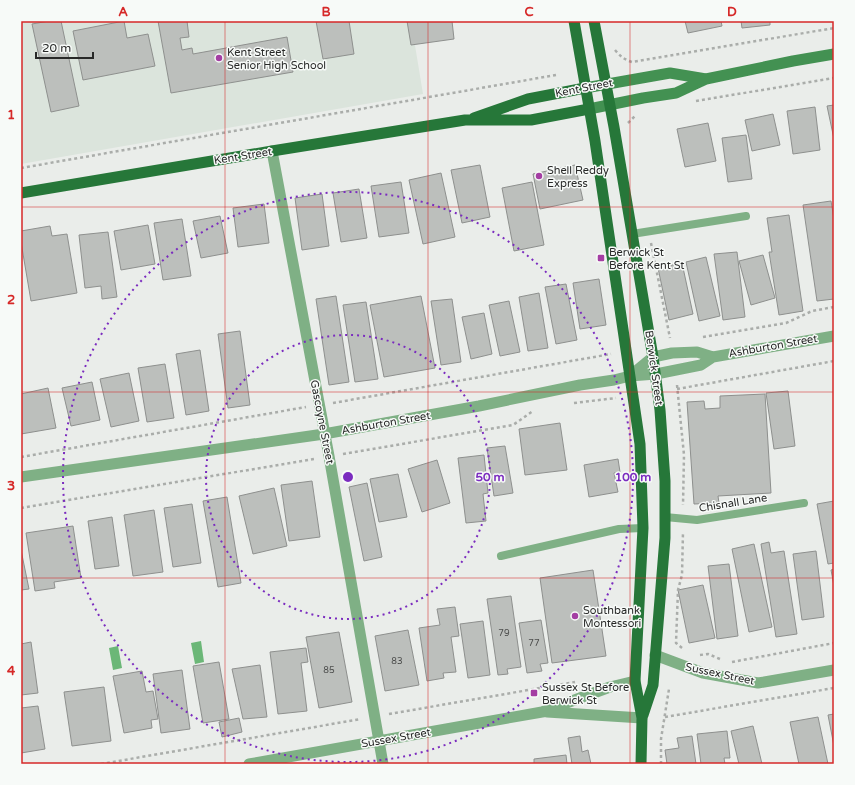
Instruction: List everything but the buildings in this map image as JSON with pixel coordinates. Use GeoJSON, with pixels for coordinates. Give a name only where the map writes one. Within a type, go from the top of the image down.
{"type":"FeatureCollection","features":[{"type":"Feature","properties":{"kind":"main road","name":"Berwick Street"},"geometry":{"type":"LineString","coordinates":[[574,21],[589,109],[640,444],[643,528],[635,681],[642,718],[641,764]]}},
{"type":"Feature","properties":{"kind":"main road","name":"Berwick Street"},"geometry":{"type":"LineString","coordinates":[[594,21],[614,127],[656,374],[665,481],[665,538],[653,685],[642,718]]}},
{"type":"Feature","properties":{"kind":"main road","name":"Kent Street"},"geometry":{"type":"LineString","coordinates":[[21,193],[465,120],[531,120],[676,93],[706,79],[834,54]]}},
{"type":"Feature","properties":{"kind":"main road","name":"Kent Street"},"geometry":{"type":"LineString","coordinates":[[465,120],[528,99],[670,73],[706,79]]}},
{"type":"Feature","properties":{"kind":"street","name":"Gascoyne Street"},"geometry":{"type":"LineString","coordinates":[[272,151],[383,764]]}},
{"type":"Feature","properties":{"kind":"street","name":"Ashburton Street"},"geometry":{"type":"LineString","coordinates":[[21,477],[324,434],[479,406],[580,385],[630,376],[656,374],[701,365],[713,357],[834,336]]}},
{"type":"Feature","properties":{"kind":"street","name":"Ashburton Street"},"geometry":{"type":"LineString","coordinates":[[630,376],[653,357],[672,353],[697,352],[713,357]]}},
{"type":"Feature","properties":{"kind":"street","name":"Sussex Street"},"geometry":{"type":"LineString","coordinates":[[655,656],[703,673],[758,683],[834,670]]}},
{"type":"Feature","properties":{"kind":"street","name":"Sussex Street"},"geometry":{"type":"LineString","coordinates":[[250,764],[542,712],[610,687],[635,681]]}},
{"type":"Feature","properties":{"kind":"street","name":"Sussex Street"},"geometry":{"type":"LineString","coordinates":[[542,712],[642,718]]}},
{"type":"Feature","properties":{"kind":"lane"},"geometry":{"type":"LineString","coordinates":[[632,234],[746,216]]}},
{"type":"Feature","properties":{"kind":"lane","name":"Chisnall Lane"},"geometry":{"type":"LineString","coordinates":[[665,517],[697,520],[804,503]]}},
{"type":"Feature","properties":{"kind":"lane"},"geometry":{"type":"LineString","coordinates":[[501,556],[619,529],[643,528]]}},
{"type":"Feature","properties":{"kind":"path"},"geometry":{"type":"LineString","coordinates":[[613,47],[618,54],[632,62],[834,28]]}},
{"type":"Feature","properties":{"kind":"path"},"geometry":{"type":"LineString","coordinates":[[21,168],[556,75]]}},
{"type":"Feature","properties":{"kind":"path"},"geometry":{"type":"LineString","coordinates":[[695,101],[834,78]]}},
{"type":"Feature","properties":{"kind":"path"},"geometry":{"type":"LineString","coordinates":[[627,124],[641,110]]}},
{"type":"Feature","properties":{"kind":"path"},"geometry":{"type":"LineString","coordinates":[[649,232],[671,342]]}},
{"type":"Feature","properties":{"kind":"path"},"geometry":{"type":"LineString","coordinates":[[702,337],[786,323],[812,311],[834,307]]}},
{"type":"Feature","properties":{"kind":"path"},"geometry":{"type":"LineString","coordinates":[[677,389],[834,361]]}},
{"type":"Feature","properties":{"kind":"path"},"geometry":{"type":"LineString","coordinates":[[661,764],[661,739],[676,643],[678,590],[682,575],[684,455],[676,379]]}},
{"type":"Feature","properties":{"kind":"path"},"geometry":{"type":"LineString","coordinates":[[676,643],[684,651]]}},
{"type":"Feature","properties":{"kind":"path"},"geometry":{"type":"LineString","coordinates":[[728,663],[834,643]]}},
{"type":"Feature","properties":{"kind":"path"},"geometry":{"type":"LineString","coordinates":[[695,655],[708,654],[721,660]]}},
{"type":"Feature","properties":{"kind":"path"},"geometry":{"type":"LineString","coordinates":[[385,715],[578,682]]}},
{"type":"Feature","properties":{"kind":"path"},"geometry":{"type":"LineString","coordinates":[[665,717],[834,688]]}},
{"type":"Feature","properties":{"kind":"path"},"geometry":{"type":"LineString","coordinates":[[101,764],[364,719]]}},
{"type":"Feature","properties":{"kind":"shaded area","name":"Kent Street Senior High School"},"geometry":{"type":"Polygon","coordinates":[[[21,21],[411,21],[423,94],[21,164],[21,21]]]}},
{"type":"Feature","properties":{"kind":"shaded area"},"geometry":{"type":"Polygon","coordinates":[[[201,641],[204,662],[195,664],[191,643],[201,641]]]}},
{"type":"Feature","properties":{"kind":"shaded area"},"geometry":{"type":"Polygon","coordinates":[[[118,646],[122,668],[113,670],[109,648],[118,646]]]}},
{"type":"Feature","properties":{"kind":"place","name":"Kent Street Senior High School"},"geometry":{"type":"Point","coordinates":[219,58]}},
{"type":"Feature","properties":{"kind":"place","name":"Shell Reddy Express"},"geometry":{"type":"Point","coordinates":[539,176]}},
{"type":"Feature","properties":{"kind":"place","name":"Berwick St Before Kent St"},"geometry":{"type":"Point","coordinates":[601,258]}},
{"type":"Feature","properties":{"kind":"place","name":"Southbank Montessori"},"geometry":{"type":"Point","coordinates":[575,616]}},
{"type":"Feature","properties":{"kind":"place","name":"Sussex St Before Berwick St"},"geometry":{"type":"Point","coordinates":[534,693]}}]}
